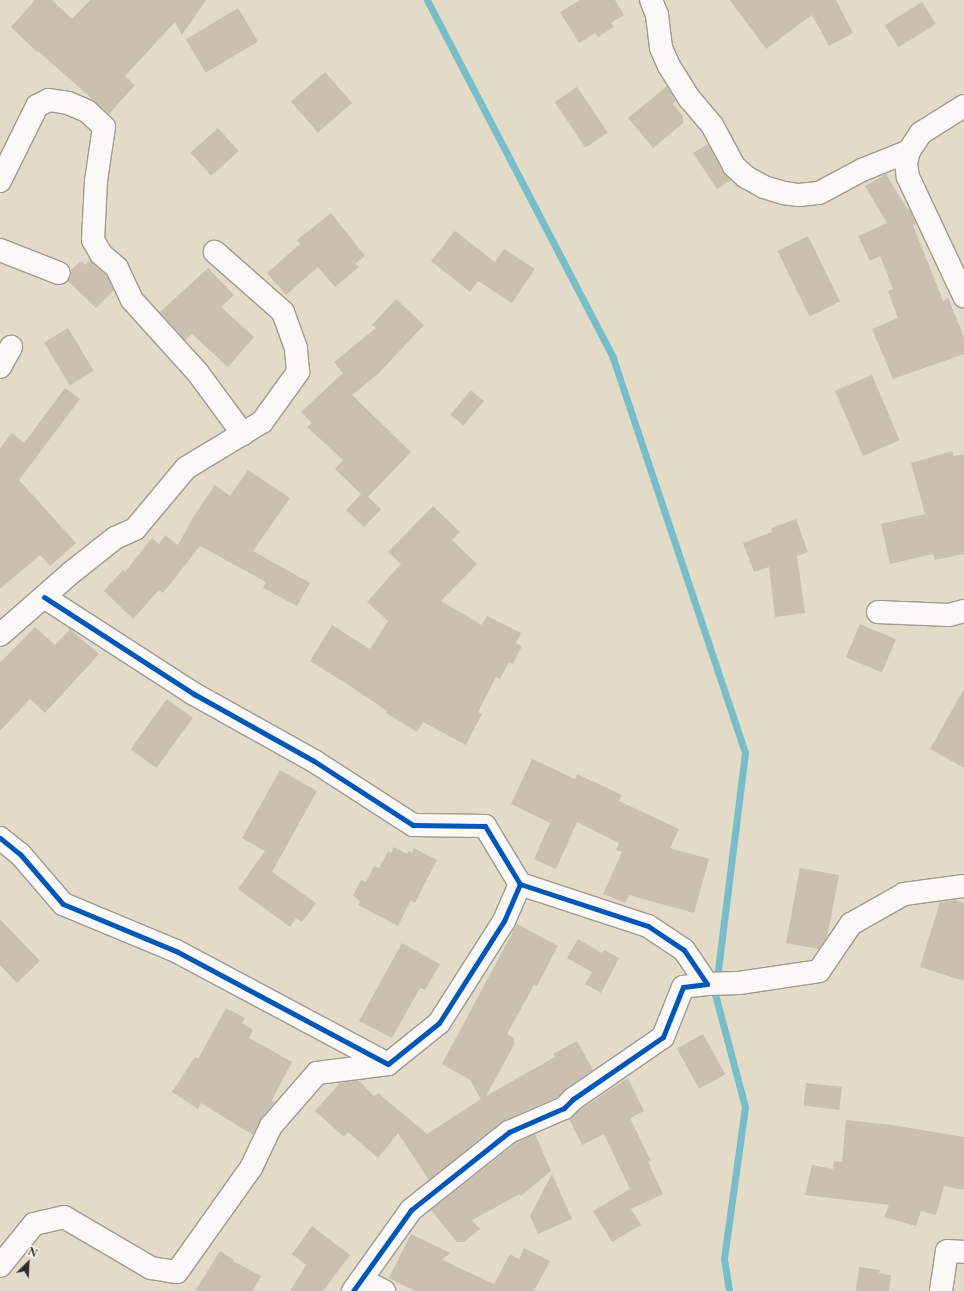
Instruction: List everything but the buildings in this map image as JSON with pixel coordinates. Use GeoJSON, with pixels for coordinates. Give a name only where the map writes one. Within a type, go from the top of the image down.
{"type":"FeatureCollection","features":[{"type":"Feature","properties":{"kind":"street"},"geometry":{"type":"LineString","coordinates":[[651,0],[657,16],[661,48],[669,66],[690,99],[712,125],[734,166],[746,177],[764,187],[784,193],[798,195],[819,193],[862,170],[909,151]]}},
{"type":"Feature","properties":{"kind":"street"},"geometry":{"type":"LineString","coordinates":[[0,181],[38,106],[49,100],[68,103],[87,111],[104,127],[96,182],[93,240],[101,254],[117,268],[132,300],[198,373],[243,434]]}},
{"type":"Feature","properties":{"kind":"street"},"geometry":{"type":"LineString","coordinates":[[964,106],[921,133],[909,151],[906,162],[908,177],[964,296]]}},
{"type":"Feature","properties":{"kind":"street"},"geometry":{"type":"LineString","coordinates":[[0,250],[59,273]]}},
{"type":"Feature","properties":{"kind":"street"},"geometry":{"type":"LineString","coordinates":[[0,635],[115,538],[135,528],[186,468],[262,422],[298,372],[296,348],[284,312],[216,252]]}},
{"type":"Feature","properties":{"kind":"street"},"geometry":{"type":"LineString","coordinates":[[0,367],[11,347]]}},
{"type":"Feature","properties":{"kind":"street"},"geometry":{"type":"LineString","coordinates":[[44,597],[194,694],[314,761],[413,825],[485,826],[520,884],[648,926],[684,950],[707,984]]}},
{"type":"Feature","properties":{"kind":"street"},"geometry":{"type":"LineString","coordinates":[[878,612],[949,615],[964,611]]}},
{"type":"Feature","properties":{"kind":"street"},"geometry":{"type":"LineString","coordinates":[[0,838],[20,854],[63,904],[176,951],[388,1064]]}},
{"type":"Feature","properties":{"kind":"street"},"geometry":{"type":"LineString","coordinates":[[0,1266],[34,1224],[64,1217],[151,1268],[177,1272],[251,1168],[271,1126],[317,1073],[388,1064],[439,1023],[504,921],[520,884]]}},
{"type":"Feature","properties":{"kind":"street"},"geometry":{"type":"LineString","coordinates":[[384,1291],[358,1286],[411,1210],[509,1132],[564,1108],[573,1099],[663,1037],[683,987],[707,984],[739,983],[819,971],[851,924],[904,894],[964,886]]}},
{"type":"Feature","properties":{"kind":"street"},"geometry":{"type":"LineString","coordinates":[[941,1291],[947,1251],[964,1252]]}},
{"type":"Feature","properties":{"kind":"waterway"},"geometry":{"type":"LineString","coordinates":[[427,0],[613,358],[745,753],[715,994],[745,1107],[724,1259],[729,1291]]}},
{"type":"Feature","properties":{"kind":"cycle path"},"geometry":{"type":"LineString","coordinates":[[44,597],[194,694],[314,761],[413,825],[485,826],[520,884],[648,926],[684,950],[707,984],[683,987],[663,1037],[573,1099],[564,1108],[509,1132],[411,1210],[353,1291]]}},
{"type":"Feature","properties":{"kind":"cycle path"},"geometry":{"type":"LineString","coordinates":[[0,838],[20,854],[63,904],[176,951],[388,1064],[439,1023],[504,921],[520,884]]}}]}
